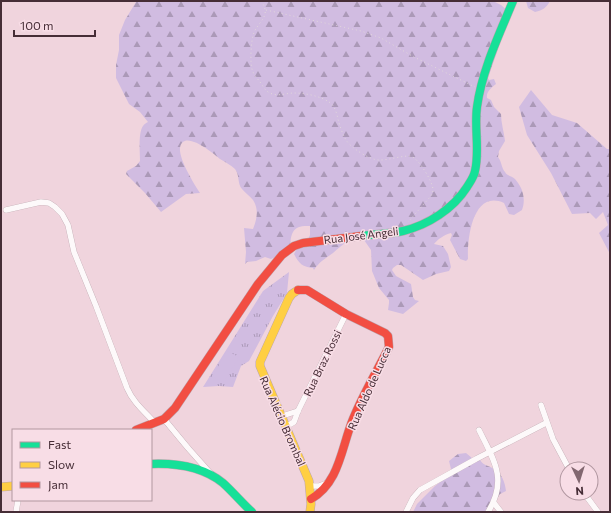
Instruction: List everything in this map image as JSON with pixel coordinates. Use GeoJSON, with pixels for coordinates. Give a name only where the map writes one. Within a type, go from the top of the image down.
{"type":"FeatureCollection","features":[{"type":"Feature","properties":{"kind":"street","name":"Rua José Angeli"},"geometry":{"type":"LineString","coordinates":[[164,419],[175,408],[258,284],[282,255],[294,246],[316,241],[402,231],[417,227],[438,216],[455,202],[469,184],[475,173],[477,160],[477,108],[481,89],[492,52],[513,1]]}},
{"type":"Feature","properties":{"kind":"street"},"geometry":{"type":"LineString","coordinates":[[6,210],[41,202],[49,203],[62,214],[68,225],[74,252],[96,306],[126,388],[139,407],[154,422]]}},
{"type":"Feature","properties":{"kind":"street","name":"Rua Alécio Brombal"},"geometry":{"type":"LineString","coordinates":[[310,512],[310,486],[287,426],[262,373],[260,362],[289,298],[296,290],[307,290],[346,314]]}},
{"type":"Feature","properties":{"kind":"street","name":"Rua Aldo de Lucca"},"geometry":{"type":"LineString","coordinates":[[311,499],[321,493],[334,473],[340,460],[353,419],[389,347],[388,336],[380,330],[346,314]]}},
{"type":"Feature","properties":{"kind":"street","name":"Rua Braz Rossi"},"geometry":{"type":"LineString","coordinates":[[287,426],[294,422],[346,314]]}},
{"type":"Feature","properties":{"kind":"street"},"geometry":{"type":"LineString","coordinates":[[541,405],[553,440],[565,461]]}},
{"type":"Feature","properties":{"kind":"street"},"geometry":{"type":"LineString","coordinates":[[282,416],[298,411]]}},
{"type":"Feature","properties":{"kind":"street"},"geometry":{"type":"LineString","coordinates":[[138,429],[164,419],[214,476],[252,512]]}},
{"type":"Feature","properties":{"kind":"street"},"geometry":{"type":"LineString","coordinates":[[406,512],[413,498],[420,490],[490,451],[546,423]]}},
{"type":"Feature","properties":{"kind":"street"},"geometry":{"type":"LineString","coordinates":[[479,430],[490,451],[496,467],[498,478],[498,488],[494,503],[488,512]]}},
{"type":"Feature","properties":{"kind":"street"},"geometry":{"type":"LineString","coordinates":[[152,464],[182,466],[198,469],[214,476]]}},
{"type":"Feature","properties":{"kind":"street"},"geometry":{"type":"LineString","coordinates":[[310,486],[319,486],[328,483]]}},
{"type":"Feature","properties":{"kind":"street"},"geometry":{"type":"LineString","coordinates":[[1,487],[12,486]]}},
{"type":"Feature","properties":{"kind":"street"},"geometry":{"type":"LineString","coordinates":[[16,512],[18,501]]}},
{"type":"Feature","properties":{"kind":"street"},"geometry":{"type":"LineString","coordinates":[[590,501],[598,512]]}},
{"type":"Feature","properties":{"kind":"street"},"geometry":{"type":"LineString","coordinates":[[494,503],[501,512]]}},
{"type":"Feature","properties":{"kind":"path"},"geometry":{"type":"LineString","coordinates":[[261,1],[266,10],[253,34],[252,62],[254,73],[266,91],[272,94],[307,94],[329,102],[336,111],[340,128],[350,144],[372,159],[384,160],[403,156],[413,156],[423,168],[432,186],[433,193],[412,216],[402,231]]}},
{"type":"Feature","properties":{"kind":"path"},"geometry":{"type":"LineString","coordinates":[[266,10],[361,31],[382,38],[434,68],[481,89]]}},
{"type":"Feature","properties":{"kind":"green space"},"geometry":{"type":"Polygon","coordinates":[[[135,1],[493,1],[501,5],[508,11],[508,13],[488,78],[489,80],[494,79],[496,84],[488,92],[487,98],[491,100],[494,107],[501,114],[505,141],[499,151],[498,157],[506,173],[515,179],[522,190],[524,202],[522,210],[514,215],[509,214],[504,203],[494,201],[485,203],[479,209],[474,218],[469,239],[468,259],[466,261],[460,259],[450,240],[452,235],[451,233],[437,240],[434,244],[443,246],[448,254],[451,267],[449,271],[436,274],[423,280],[401,265],[397,265],[393,268],[392,270],[396,276],[411,284],[413,297],[415,300],[419,301],[403,314],[388,310],[389,300],[379,288],[372,271],[371,250],[364,240],[354,240],[343,244],[318,264],[314,270],[313,268],[302,264],[294,254],[298,247],[307,242],[310,235],[310,226],[304,226],[294,230],[291,237],[290,247],[282,254],[271,259],[265,257],[256,261],[247,262],[245,264],[246,252],[244,228],[253,229],[257,210],[253,200],[240,187],[237,171],[232,166],[199,144],[192,141],[182,143],[180,153],[189,175],[200,193],[186,194],[161,212],[126,174],[127,171],[136,166],[140,161],[140,133],[143,125],[148,122],[140,112],[129,104],[116,78],[119,35],[125,20],[136,2],[135,1]]]}},
{"type":"Feature","properties":{"kind":"green space"},"geometry":{"type":"Polygon","coordinates":[[[526,1],[550,1],[544,8],[535,12],[528,8],[526,1]]]}},
{"type":"Feature","properties":{"kind":"green space"},"geometry":{"type":"Polygon","coordinates":[[[531,90],[552,115],[577,123],[607,149],[610,149],[610,254],[599,233],[608,225],[603,212],[596,219],[590,213],[572,214],[551,173],[527,135],[519,107],[531,90]]]}},
{"type":"Feature","properties":{"kind":"green space"},"geometry":{"type":"Polygon","coordinates":[[[289,272],[287,293],[249,361],[241,366],[233,387],[203,387],[263,291],[289,272]]]}},
{"type":"Feature","properties":{"kind":"green space"},"geometry":{"type":"Polygon","coordinates":[[[227,351],[239,357],[224,382],[212,377],[227,351]]]}},
{"type":"Feature","properties":{"kind":"green space"},"geometry":{"type":"Polygon","coordinates":[[[466,453],[472,458],[480,460],[497,471],[504,481],[506,491],[500,494],[488,512],[413,512],[417,504],[435,486],[448,476],[451,469],[449,461],[458,454],[466,453]]]}},
{"type":"Feature","properties":{"kind":"traffic: fast"},"geometry":{"type":"LineString","coordinates":[[361,236],[398,232],[422,225],[447,209],[455,202],[467,187],[475,171],[477,147],[476,115],[479,93],[487,66],[513,1]]}},
{"type":"Feature","properties":{"kind":"traffic: fast"},"geometry":{"type":"LineString","coordinates":[[152,464],[179,465],[207,473],[223,483],[252,512]]}},
{"type":"Feature","properties":{"kind":"traffic: slow"},"geometry":{"type":"LineString","coordinates":[[298,290],[289,298],[260,362],[260,366],[309,481],[311,504],[310,512]]}},
{"type":"Feature","properties":{"kind":"traffic: slow"},"geometry":{"type":"LineString","coordinates":[[1,487],[12,486]]}},
{"type":"Feature","properties":{"kind":"traffic: jam"},"geometry":{"type":"LineString","coordinates":[[139,429],[164,419],[175,408],[258,284],[282,255],[294,246],[303,243],[361,236]]}},
{"type":"Feature","properties":{"kind":"traffic: jam"},"geometry":{"type":"LineString","coordinates":[[298,290],[307,290],[346,314],[385,333],[388,336],[389,347],[357,410],[334,474],[321,492],[311,499]]}}]}
